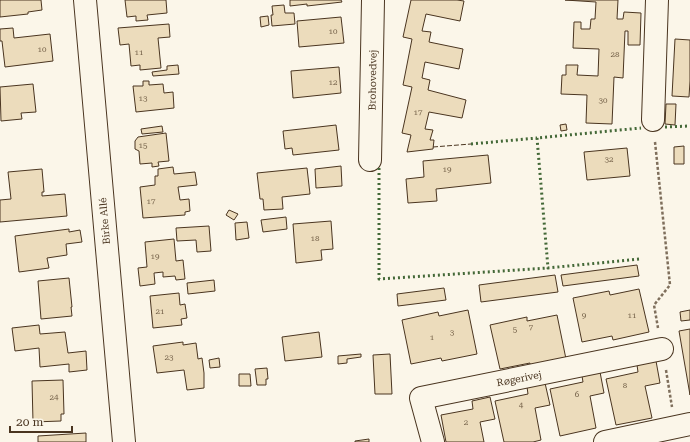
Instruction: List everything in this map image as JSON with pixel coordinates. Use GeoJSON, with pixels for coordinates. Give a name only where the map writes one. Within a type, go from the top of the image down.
{"type":"FeatureCollection","features":[{"type":"Feature","properties":{"kind":"street","name":"Birke Allé"},"geometry":{"type":"LineString","coordinates":[[85,0],[124,442]]}},
{"type":"Feature","properties":{"kind":"street","name":"Brohovedvej"},"geometry":{"type":"LineString","coordinates":[[370,160],[373,0]]}},
{"type":"Feature","properties":{"kind":"street"},"geometry":{"type":"LineString","coordinates":[[653,120],[657,0]]}},
{"type":"Feature","properties":{"kind":"street","name":"Røgerivej"},"geometry":{"type":"LineString","coordinates":[[433,442],[421,398],[662,349]]}},
{"type":"Feature","properties":{"kind":"street"},"geometry":{"type":"LineString","coordinates":[[605,442],[645,438],[683,425]]}},
{"type":"Feature","properties":{"kind":"path"},"geometry":{"type":"LineString","coordinates":[[653,120],[670,286],[654,305],[662,349],[683,425]]}},
{"type":"Feature","properties":{"kind":"building"},"geometry":{"type":"Polygon","coordinates":[[[0,0],[41,0],[42,10],[28,12],[28,14],[0,17],[0,0]]]}},
{"type":"Feature","properties":{"kind":"building"},"geometry":{"type":"Polygon","coordinates":[[[125,0],[166,0],[167,13],[147,15],[148,20],[136,21],[136,16],[127,17],[125,0]]]}},
{"type":"Feature","properties":{"kind":"building"},"geometry":{"type":"Polygon","coordinates":[[[290,0],[341,0],[342,2],[307,6],[307,4],[290,6],[290,0]]]}},
{"type":"Feature","properties":{"kind":"building"},"geometry":{"type":"Polygon","coordinates":[[[411,0],[464,1],[460,21],[426,14],[422,31],[431,32],[429,42],[463,49],[459,69],[425,62],[422,78],[430,80],[428,90],[466,100],[462,118],[429,112],[425,129],[433,130],[430,140],[434,140],[433,149],[407,152],[411,135],[402,133],[412,87],[403,85],[412,39],[403,37],[411,0]]]}},
{"type":"Feature","properties":{"kind":"building"},"geometry":{"type":"Polygon","coordinates":[[[565,0],[618,0],[617,19],[623,19],[624,12],[641,13],[640,45],[628,45],[628,31],[625,31],[623,78],[614,77],[612,124],[586,123],[587,95],[561,94],[562,75],[566,75],[566,65],[578,65],[577,75],[598,76],[599,49],[573,48],[574,22],[581,22],[581,29],[590,29],[591,19],[595,19],[596,2],[565,0]]]}},
{"type":"Feature","properties":{"kind":"building"},"geometry":{"type":"Polygon","coordinates":[[[284,5],[285,13],[294,13],[295,24],[272,26],[272,6],[284,5]]]}},
{"type":"Feature","properties":{"kind":"building"},"geometry":{"type":"Polygon","coordinates":[[[268,16],[269,25],[261,27],[260,17],[268,16]]]}},
{"type":"Feature","properties":{"kind":"building"},"geometry":{"type":"Polygon","coordinates":[[[341,17],[344,43],[299,47],[297,21],[341,17]]]}},
{"type":"Feature","properties":{"kind":"building"},"geometry":{"type":"Polygon","coordinates":[[[169,24],[170,37],[158,38],[161,68],[140,70],[140,65],[131,66],[129,44],[120,45],[118,28],[169,24]]]}},
{"type":"Feature","properties":{"kind":"building"},"geometry":{"type":"Polygon","coordinates":[[[13,28],[14,38],[50,34],[53,61],[5,67],[2,41],[0,41],[0,29],[13,28]]]}},
{"type":"Feature","properties":{"kind":"building"},"geometry":{"type":"Polygon","coordinates":[[[675,39],[690,40],[689,97],[672,96],[675,39]]]}},
{"type":"Feature","properties":{"kind":"building"},"geometry":{"type":"Polygon","coordinates":[[[178,65],[179,74],[153,76],[152,72],[167,70],[167,66],[178,65]]]}},
{"type":"Feature","properties":{"kind":"building"},"geometry":{"type":"Polygon","coordinates":[[[339,67],[341,93],[293,98],[291,71],[339,67]]]}},
{"type":"Feature","properties":{"kind":"building"},"geometry":{"type":"Polygon","coordinates":[[[143,81],[149,81],[149,85],[163,84],[164,93],[173,92],[174,108],[136,112],[133,86],[143,86],[143,81]]]}},
{"type":"Feature","properties":{"kind":"building"},"geometry":{"type":"Polygon","coordinates":[[[33,84],[36,112],[21,113],[22,119],[1,121],[0,87],[33,84]]]}},
{"type":"Feature","properties":{"kind":"building"},"geometry":{"type":"Polygon","coordinates":[[[666,104],[676,104],[675,125],[665,124],[666,104]]]}},
{"type":"Feature","properties":{"kind":"building"},"geometry":{"type":"Polygon","coordinates":[[[566,124],[567,130],[561,131],[560,125],[566,124]]]}},
{"type":"Feature","properties":{"kind":"building"},"geometry":{"type":"Polygon","coordinates":[[[336,125],[339,150],[293,155],[292,148],[285,149],[283,131],[336,125]]]}},
{"type":"Feature","properties":{"kind":"building"},"geometry":{"type":"Polygon","coordinates":[[[162,126],[163,132],[142,134],[141,129],[162,126]]]}},
{"type":"Feature","properties":{"kind":"building"},"geometry":{"type":"Polygon","coordinates":[[[166,133],[169,161],[158,162],[159,166],[152,167],[152,163],[140,164],[139,151],[135,149],[135,141],[138,137],[166,133]]]}},
{"type":"Feature","properties":{"kind":"building"},"geometry":{"type":"Polygon","coordinates":[[[684,146],[684,164],[674,164],[674,147],[684,146]]]}},
{"type":"Feature","properties":{"kind":"building"},"geometry":{"type":"Polygon","coordinates":[[[627,148],[630,176],[587,180],[584,152],[627,148]]]}},
{"type":"Feature","properties":{"kind":"building"},"geometry":{"type":"Polygon","coordinates":[[[488,155],[491,183],[436,189],[437,201],[408,203],[406,179],[424,177],[423,161],[488,155]]]}},
{"type":"Feature","properties":{"kind":"building"},"geometry":{"type":"Polygon","coordinates":[[[341,166],[342,186],[316,188],[315,169],[341,166]]]}},
{"type":"Feature","properties":{"kind":"building"},"geometry":{"type":"Polygon","coordinates":[[[173,167],[174,174],[195,172],[197,185],[178,187],[180,200],[189,199],[190,211],[185,212],[185,215],[143,218],[140,187],[155,185],[155,176],[158,176],[158,169],[173,167]]]}},
{"type":"Feature","properties":{"kind":"building"},"geometry":{"type":"Polygon","coordinates":[[[307,168],[310,194],[282,197],[283,209],[264,210],[263,199],[260,199],[257,173],[307,168]]]}},
{"type":"Feature","properties":{"kind":"building"},"geometry":{"type":"Polygon","coordinates":[[[42,169],[44,192],[42,192],[42,196],[65,194],[67,216],[0,222],[0,200],[11,199],[8,172],[42,169]]]}},
{"type":"Feature","properties":{"kind":"building"},"geometry":{"type":"Polygon","coordinates":[[[229,210],[238,214],[234,220],[226,215],[229,210]]]}},
{"type":"Feature","properties":{"kind":"building"},"geometry":{"type":"Polygon","coordinates":[[[286,217],[287,229],[263,232],[261,220],[286,217]]]}},
{"type":"Feature","properties":{"kind":"building"},"geometry":{"type":"Polygon","coordinates":[[[331,221],[333,249],[321,250],[322,260],[296,263],[293,224],[331,221]]]}},
{"type":"Feature","properties":{"kind":"building"},"geometry":{"type":"Polygon","coordinates":[[[247,222],[249,238],[236,240],[235,223],[247,222]]]}},
{"type":"Feature","properties":{"kind":"building"},"geometry":{"type":"Polygon","coordinates":[[[209,226],[211,251],[197,252],[196,240],[177,241],[176,228],[209,226]]]}},
{"type":"Feature","properties":{"kind":"building"},"geometry":{"type":"Polygon","coordinates":[[[69,229],[69,232],[80,230],[82,242],[66,244],[67,255],[47,258],[49,268],[19,272],[15,236],[69,229]]]}},
{"type":"Feature","properties":{"kind":"building"},"geometry":{"type":"Polygon","coordinates":[[[174,239],[176,261],[183,260],[185,279],[176,280],[175,276],[163,277],[163,272],[154,273],[155,284],[140,286],[138,268],[147,267],[145,242],[174,239]]]}},
{"type":"Feature","properties":{"kind":"building"},"geometry":{"type":"Polygon","coordinates":[[[637,265],[639,276],[563,286],[561,275],[637,265]]]}},
{"type":"Feature","properties":{"kind":"building"},"geometry":{"type":"Polygon","coordinates":[[[555,275],[558,292],[481,302],[479,285],[555,275]]]}},
{"type":"Feature","properties":{"kind":"building"},"geometry":{"type":"Polygon","coordinates":[[[69,278],[72,316],[41,319],[38,281],[69,278]]]}},
{"type":"Feature","properties":{"kind":"building"},"geometry":{"type":"Polygon","coordinates":[[[214,280],[215,291],[188,294],[187,283],[214,280]]]}},
{"type":"Feature","properties":{"kind":"building"},"geometry":{"type":"Polygon","coordinates":[[[444,288],[446,300],[398,306],[397,294],[444,288]]]}},
{"type":"Feature","properties":{"kind":"building"},"geometry":{"type":"Polygon","coordinates":[[[639,289],[649,332],[613,340],[612,336],[582,342],[573,298],[609,291],[610,295],[639,289]]]}},
{"type":"Feature","properties":{"kind":"building"},"geometry":{"type":"Polygon","coordinates":[[[179,293],[180,305],[185,304],[187,318],[181,319],[182,325],[153,328],[150,296],[179,293]]]}},
{"type":"Feature","properties":{"kind":"building"},"geometry":{"type":"Polygon","coordinates":[[[468,310],[477,354],[442,361],[441,358],[411,364],[402,320],[438,312],[439,316],[468,310]]]}},
{"type":"Feature","properties":{"kind":"building"},"geometry":{"type":"Polygon","coordinates":[[[690,310],[690,320],[681,321],[680,312],[690,310]]]}},
{"type":"Feature","properties":{"kind":"building"},"geometry":{"type":"Polygon","coordinates":[[[557,315],[566,359],[530,366],[530,363],[500,369],[490,325],[527,317],[527,321],[557,315]]]}},
{"type":"Feature","properties":{"kind":"building"},"geometry":{"type":"Polygon","coordinates":[[[39,325],[40,334],[65,332],[68,353],[86,351],[87,370],[69,372],[69,364],[40,367],[39,348],[15,351],[12,328],[39,325]]]}},
{"type":"Feature","properties":{"kind":"building"},"geometry":{"type":"Polygon","coordinates":[[[690,329],[690,395],[679,331],[690,329]]]}},
{"type":"Feature","properties":{"kind":"building"},"geometry":{"type":"Polygon","coordinates":[[[319,332],[322,357],[285,361],[282,337],[319,332]]]}},
{"type":"Feature","properties":{"kind":"building"},"geometry":{"type":"Polygon","coordinates":[[[183,342],[183,345],[196,343],[198,359],[202,358],[204,388],[187,390],[184,370],[157,373],[153,346],[183,342]]]}},
{"type":"Feature","properties":{"kind":"building"},"geometry":{"type":"Polygon","coordinates":[[[361,354],[361,357],[347,359],[347,363],[338,364],[338,356],[361,354]]]}},
{"type":"Feature","properties":{"kind":"building"},"geometry":{"type":"Polygon","coordinates":[[[390,354],[392,394],[375,394],[373,355],[390,354]]]}},
{"type":"Feature","properties":{"kind":"building"},"geometry":{"type":"Polygon","coordinates":[[[219,358],[220,367],[210,368],[209,360],[219,358]]]}},
{"type":"Feature","properties":{"kind":"building"},"geometry":{"type":"Polygon","coordinates":[[[656,361],[660,383],[645,386],[652,418],[616,425],[606,379],[638,372],[637,365],[656,361]]]}},
{"type":"Feature","properties":{"kind":"building"},"geometry":{"type":"Polygon","coordinates":[[[267,368],[268,379],[266,379],[266,385],[257,385],[255,369],[267,368]]]}},
{"type":"Feature","properties":{"kind":"building"},"geometry":{"type":"Polygon","coordinates":[[[600,372],[604,393],[590,396],[596,428],[560,436],[550,389],[583,382],[582,376],[600,372]]]}},
{"type":"Feature","properties":{"kind":"building"},"geometry":{"type":"Polygon","coordinates":[[[239,374],[250,374],[251,386],[239,386],[239,374]]]}},
{"type":"Feature","properties":{"kind":"building"},"geometry":{"type":"Polygon","coordinates":[[[63,380],[64,414],[61,414],[61,421],[33,422],[32,381],[63,380]]]}},
{"type":"Feature","properties":{"kind":"building"},"geometry":{"type":"Polygon","coordinates":[[[545,383],[550,405],[535,408],[541,440],[533,442],[504,442],[495,401],[528,394],[527,387],[545,383]]]}},
{"type":"Feature","properties":{"kind":"building"},"geometry":{"type":"Polygon","coordinates":[[[490,397],[495,419],[480,422],[484,442],[446,442],[441,415],[473,409],[472,401],[490,397]]]}},
{"type":"Feature","properties":{"kind":"building"},"geometry":{"type":"Polygon","coordinates":[[[86,433],[86,442],[38,442],[38,436],[86,433]]]}},
{"type":"Feature","properties":{"kind":"building"},"geometry":{"type":"Polygon","coordinates":[[[369,439],[369,442],[355,442],[355,441],[369,439]]]}},
{"type":"Feature","properties":{"kind":"hedge"},"geometry":{"type":"LineString","coordinates":[[665,127],[690,126]]}},
{"type":"Feature","properties":{"kind":"hedge"},"geometry":{"type":"LineString","coordinates":[[639,259],[548,268],[537,138],[641,128]]}},
{"type":"Feature","properties":{"kind":"hedge"},"geometry":{"type":"LineString","coordinates":[[471,144],[537,138]]}},
{"type":"Feature","properties":{"kind":"hedge"},"geometry":{"type":"LineString","coordinates":[[379,168],[379,279],[548,268]]}},
{"type":"Feature","properties":{"kind":"fence"},"geometry":{"type":"LineString","coordinates":[[433,147],[471,144]]}}]}
